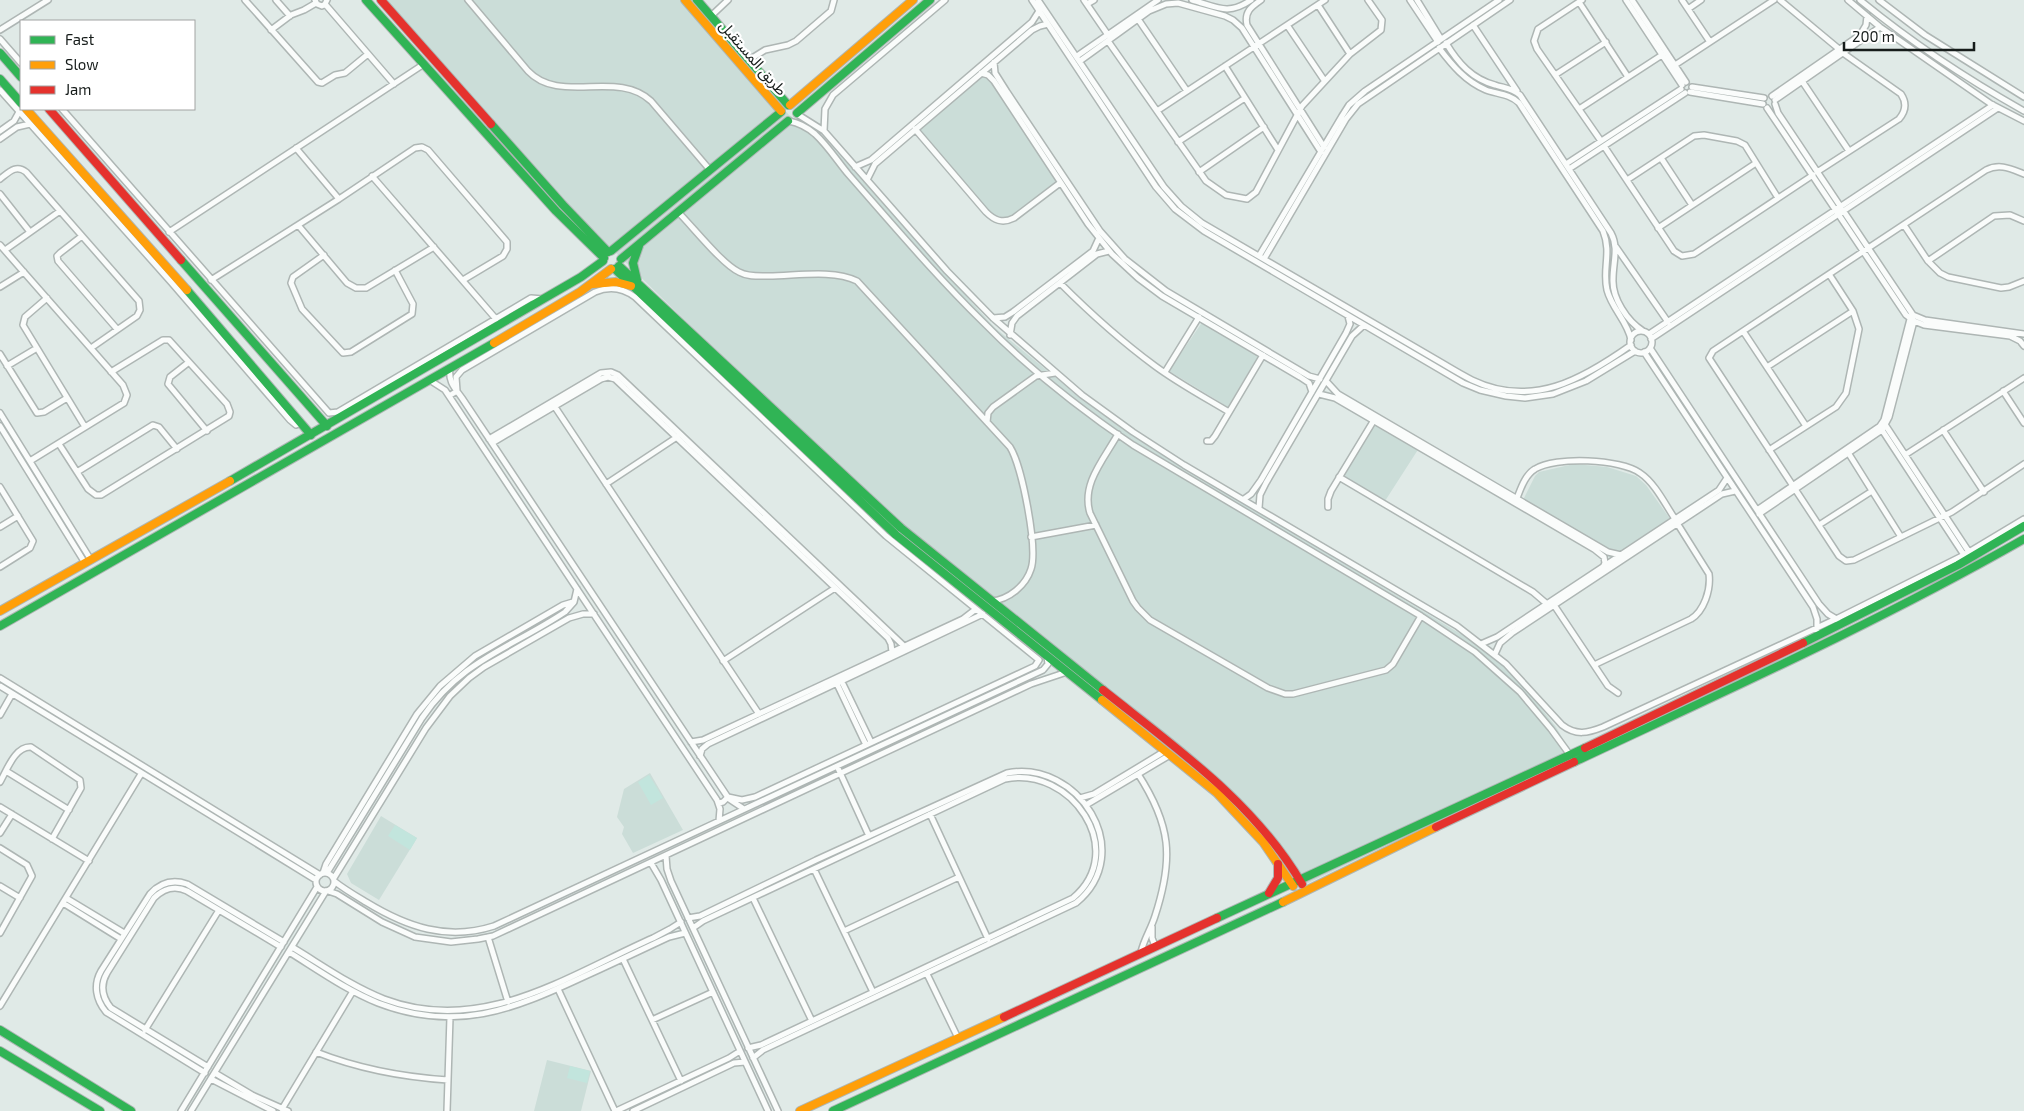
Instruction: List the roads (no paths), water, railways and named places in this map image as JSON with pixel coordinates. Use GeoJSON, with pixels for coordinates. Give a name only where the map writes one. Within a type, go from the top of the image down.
{"type":"FeatureCollection","features":[{"type":"Feature","properties":{"kind":"street"},"geometry":{"type":"LineString","coordinates":[[0,30],[48,0]]}},
{"type":"Feature","properties":{"kind":"street"},"geometry":{"type":"LineString","coordinates":[[245,0],[320,83],[345,73],[368,54]]}},
{"type":"Feature","properties":{"kind":"street"},"geometry":{"type":"LineString","coordinates":[[276,0],[290,16]]}},
{"type":"Feature","properties":{"kind":"street"},"geometry":{"type":"LineString","coordinates":[[366,0],[556,211],[606,256]]}},
{"type":"Feature","properties":{"kind":"street"},"geometry":{"type":"LineString","coordinates":[[381,0],[563,205],[606,256],[606,266],[617,266],[949,573],[957,585],[1167,753],[1233,809],[1296,882]]}},
{"type":"Feature","properties":{"kind":"street"},"geometry":{"type":"LineString","coordinates":[[468,0],[528,71],[538,80],[553,86],[626,88],[640,92],[651,101],[710,170]]}},
{"type":"Feature","properties":{"kind":"street","name":"طريق المستقبل"},"geometry":{"type":"LineString","coordinates":[[685,0],[781,112]]}},
{"type":"Feature","properties":{"kind":"street","name":"طريق المستقبل"},"geometry":{"type":"LineString","coordinates":[[697,0],[789,105]]}},
{"type":"Feature","properties":{"kind":"street"},"geometry":{"type":"LineString","coordinates":[[711,16],[728,0]]}},
{"type":"Feature","properties":{"kind":"street"},"geometry":{"type":"LineString","coordinates":[[749,60],[765,50],[788,45],[796,41],[831,11],[834,0]]}},
{"type":"Feature","properties":{"kind":"street"},"geometry":{"type":"LineString","coordinates":[[0,611],[242,475],[581,277],[913,0]]}},
{"type":"Feature","properties":{"kind":"street"},"geometry":{"type":"LineString","coordinates":[[0,626],[430,381],[580,292],[617,266],[788,120],[793,119],[797,113],[930,0]]}},
{"type":"Feature","properties":{"kind":"street"},"geometry":{"type":"LineString","coordinates":[[824,131],[825,109],[833,95],[945,0]]}},
{"type":"Feature","properties":{"kind":"street"},"geometry":{"type":"LineString","coordinates":[[1032,0],[1169,194],[1206,229],[1364,325],[1441,366],[1486,386],[1508,391],[1535,390],[1558,386],[1579,379],[1631,343],[1634,334],[1643,331]]}},
{"type":"Feature","properties":{"kind":"street"},"geometry":{"type":"LineString","coordinates":[[1038,0],[1078,59],[1107,107]]}},
{"type":"Feature","properties":{"kind":"street"},"geometry":{"type":"LineString","coordinates":[[1094,0],[1086,2],[1108,38],[1199,172],[1210,185],[1220,192],[1234,197],[1248,198],[1256,192],[1300,109],[1324,80],[1350,54],[1382,28],[1382,20],[1368,0]]}},
{"type":"Feature","properties":{"kind":"street"},"geometry":{"type":"LineString","coordinates":[[1078,59],[1158,0]]}},
{"type":"Feature","properties":{"kind":"street"},"geometry":{"type":"LineString","coordinates":[[1192,0],[1232,9],[1252,0]]}},
{"type":"Feature","properties":{"kind":"street"},"geometry":{"type":"LineString","coordinates":[[1261,0],[1252,7],[1246,17],[1247,25],[1297,115],[1320,152]]}},
{"type":"Feature","properties":{"kind":"street"},"geometry":{"type":"LineString","coordinates":[[1157,111],[1325,0]]}},
{"type":"Feature","properties":{"kind":"street"},"geometry":{"type":"LineString","coordinates":[[1410,0],[1441,43],[1471,74],[1489,84],[1512,89],[1520,95]]}},
{"type":"Feature","properties":{"kind":"street"},"geometry":{"type":"LineString","coordinates":[[1417,0],[1455,68],[1468,80],[1487,90],[1509,96],[1517,101],[1568,167],[1605,236],[1608,252],[1607,290],[1613,306],[1627,328],[1635,351]]}},
{"type":"Feature","properties":{"kind":"street"},"geometry":{"type":"LineString","coordinates":[[1262,257],[1354,109],[1368,95],[1499,0]]}},
{"type":"Feature","properties":{"kind":"street"},"geometry":{"type":"LineString","coordinates":[[1262,257],[1345,110],[1359,95],[1510,0]]}},
{"type":"Feature","properties":{"kind":"street"},"geometry":{"type":"LineString","coordinates":[[1626,0],[1686,88],[1765,103],[1773,107],[1774,100],[1841,51],[1880,27]]}},
{"type":"Feature","properties":{"kind":"street"},"geometry":{"type":"LineString","coordinates":[[1632,0],[1675,65],[1686,88]]}},
{"type":"Feature","properties":{"kind":"street"},"geometry":{"type":"LineString","coordinates":[[1682,0],[1710,42]]}},
{"type":"Feature","properties":{"kind":"street"},"geometry":{"type":"LineString","coordinates":[[1688,9],[1701,0]]}},
{"type":"Feature","properties":{"kind":"street"},"geometry":{"type":"LineString","coordinates":[[1675,65],[1774,0]]}},
{"type":"Feature","properties":{"kind":"street"},"geometry":{"type":"LineString","coordinates":[[1628,76],[1581,1],[1538,29],[1534,36],[1535,46],[1674,251],[1679,255],[1688,256],[1694,254],[1901,117],[1904,112],[1905,104],[1903,96],[1899,92],[1841,51],[1780,0]]}},
{"type":"Feature","properties":{"kind":"street"},"geometry":{"type":"LineString","coordinates":[[1848,0],[1880,27],[1995,107],[2024,121]]}},
{"type":"Feature","properties":{"kind":"street"},"geometry":{"type":"LineString","coordinates":[[1860,0],[1974,81],[2024,111]]}},
{"type":"Feature","properties":{"kind":"street"},"geometry":{"type":"LineString","coordinates":[[1878,0],[1925,35],[2024,97]]}},
{"type":"Feature","properties":{"kind":"street"},"geometry":{"type":"LineString","coordinates":[[272,30],[290,16],[304,10],[316,1],[320,6],[327,1],[394,84]]}},
{"type":"Feature","properties":{"kind":"street"},"geometry":{"type":"LineString","coordinates":[[1108,38],[1160,5],[1172,3],[1233,20],[1257,45],[1324,146]]}},
{"type":"Feature","properties":{"kind":"street"},"geometry":{"type":"LineString","coordinates":[[1318,5],[1350,54]]}},
{"type":"Feature","properties":{"kind":"street"},"geometry":{"type":"LineString","coordinates":[[856,167],[873,162],[916,129],[994,62],[1030,27],[1040,11]]}},
{"type":"Feature","properties":{"kind":"street"},"geometry":{"type":"LineString","coordinates":[[1774,100],[1802,81],[1860,35],[1866,25],[1867,16]]}},
{"type":"Feature","properties":{"kind":"street"},"geometry":{"type":"LineString","coordinates":[[1138,19],[1187,92]]}},
{"type":"Feature","properties":{"kind":"street"},"geometry":{"type":"LineString","coordinates":[[867,180],[873,162],[1030,27],[1048,24]]}},
{"type":"Feature","properties":{"kind":"street"},"geometry":{"type":"LineString","coordinates":[[1287,25],[1324,80]]}},
{"type":"Feature","properties":{"kind":"street"},"geometry":{"type":"LineString","coordinates":[[1473,25],[1520,95],[1536,125],[1582,194],[1611,232],[1616,246],[1668,322]]}},
{"type":"Feature","properties":{"kind":"street"},"geometry":{"type":"LineString","coordinates":[[1890,34],[1895,26]]}},
{"type":"Feature","properties":{"kind":"street"},"geometry":{"type":"LineString","coordinates":[[0,38],[20,62]]}},
{"type":"Feature","properties":{"kind":"street"},"geometry":{"type":"LineString","coordinates":[[1555,75],[1606,42]]}},
{"type":"Feature","properties":{"kind":"street"},"geometry":{"type":"LineString","coordinates":[[0,53],[20,76]]}},
{"type":"Feature","properties":{"kind":"street"},"geometry":{"type":"LineString","coordinates":[[1579,109],[1662,55]]}},
{"type":"Feature","properties":{"kind":"street"},"geometry":{"type":"LineString","coordinates":[[994,62],[996,80],[1060,183],[1109,250],[1151,288],[1189,308],[1301,374],[1309,383],[1312,392]]}},
{"type":"Feature","properties":{"kind":"street"},"geometry":{"type":"LineString","coordinates":[[169,232],[424,64]]}},
{"type":"Feature","properties":{"kind":"street"},"geometry":{"type":"LineString","coordinates":[[1225,66],[1278,150]]}},
{"type":"Feature","properties":{"kind":"street"},"geometry":{"type":"LineString","coordinates":[[981,72],[996,80],[1108,240],[1143,275],[1199,317],[1263,355],[1301,374],[1320,379]]}},
{"type":"Feature","properties":{"kind":"street"},"geometry":{"type":"LineString","coordinates":[[0,79],[20,102]]}},
{"type":"Feature","properties":{"kind":"street"},"geometry":{"type":"LineString","coordinates":[[1802,81],[1849,151]]}},
{"type":"Feature","properties":{"kind":"street"},"geometry":{"type":"LineString","coordinates":[[762,90],[770,83]]}},
{"type":"Feature","properties":{"kind":"street"},"geometry":{"type":"LineString","coordinates":[[1568,167],[1686,88]]}},
{"type":"Feature","properties":{"kind":"street"},"geometry":{"type":"LineString","coordinates":[[0,90],[20,107]]}},
{"type":"Feature","properties":{"kind":"street"},"geometry":{"type":"LineString","coordinates":[[1815,174],[1765,103],[1766,96],[1774,100],[1778,113],[1815,174],[1912,320],[1924,325],[2010,336],[2017,339],[2024,346]]}},
{"type":"Feature","properties":{"kind":"street"},"geometry":{"type":"LineString","coordinates":[[1178,142],[1245,98]]}},
{"type":"Feature","properties":{"kind":"street"},"geometry":{"type":"LineString","coordinates":[[789,105],[795,108],[797,113],[824,131],[947,271],[1010,335],[1055,373],[1128,429],[1401,592],[1482,644],[1495,654],[1527,686],[1558,722],[1572,731],[1584,733],[1591,731],[1817,632]]}},
{"type":"Feature","properties":{"kind":"street"},"geometry":{"type":"LineString","coordinates":[[1650,337],[1995,107]]}},
{"type":"Feature","properties":{"kind":"street"},"geometry":{"type":"LineString","coordinates":[[50,110],[322,413],[338,412],[531,298],[544,299]]}},
{"type":"Feature","properties":{"kind":"street"},"geometry":{"type":"LineString","coordinates":[[63,110],[211,280],[322,413],[327,426]]}},
{"type":"Feature","properties":{"kind":"street"},"geometry":{"type":"LineString","coordinates":[[0,131],[25,111],[157,255],[311,435]]}},
{"type":"Feature","properties":{"kind":"street"},"geometry":{"type":"LineString","coordinates":[[781,112],[783,118],[803,125],[816,135],[848,174],[955,294],[1038,374],[1118,434],[1209,491],[1396,600],[1489,662],[1520,692],[1551,728],[1570,755]]}},
{"type":"Feature","properties":{"kind":"street"},"geometry":{"type":"LineString","coordinates":[[0,138],[17,127],[33,121]]}},
{"type":"Feature","properties":{"kind":"street"},"geometry":{"type":"LineString","coordinates":[[1199,172],[1264,127]]}},
{"type":"Feature","properties":{"kind":"street"},"geometry":{"type":"LineString","coordinates":[[916,129],[986,212],[999,221],[1014,218],[1060,183]]}},
{"type":"Feature","properties":{"kind":"street"},"geometry":{"type":"LineString","coordinates":[[1627,180],[1691,137],[1704,135],[1740,142],[1746,147],[1778,198]]}},
{"type":"Feature","properties":{"kind":"street"},"geometry":{"type":"LineString","coordinates":[[296,148],[339,199]]}},
{"type":"Feature","properties":{"kind":"street"},"geometry":{"type":"LineString","coordinates":[[211,280],[339,199],[415,148],[424,148],[505,237],[507,247],[503,256],[462,280]]}},
{"type":"Feature","properties":{"kind":"street"},"geometry":{"type":"LineString","coordinates":[[1660,158],[1692,205]]}},
{"type":"Feature","properties":{"kind":"street"},"geometry":{"type":"LineString","coordinates":[[1658,228],[1756,163]]}},
{"type":"Feature","properties":{"kind":"street"},"geometry":{"type":"LineString","coordinates":[[2024,174],[2005,167],[1990,168],[1713,351],[1709,358],[1840,556],[1849,561],[1943,517],[1984,492],[2024,464]]}},
{"type":"Feature","properties":{"kind":"street"},"geometry":{"type":"LineString","coordinates":[[0,179],[14,168],[24,169],[140,304],[140,310],[136,316],[91,348]]}},
{"type":"Feature","properties":{"kind":"street"},"geometry":{"type":"LineString","coordinates":[[372,176],[496,319]]}},
{"type":"Feature","properties":{"kind":"street"},"geometry":{"type":"LineString","coordinates":[[0,194],[30,232]]}},
{"type":"Feature","properties":{"kind":"street"},"geometry":{"type":"LineString","coordinates":[[556,211],[563,205]]}},
{"type":"Feature","properties":{"kind":"street"},"geometry":{"type":"LineString","coordinates":[[30,461],[126,402],[127,392],[111,372],[2,247],[30,232],[60,211]]}},
{"type":"Feature","properties":{"kind":"street"},"geometry":{"type":"LineString","coordinates":[[1817,632],[1817,619],[1813,607],[1727,478],[1647,350],[1650,337],[1668,322],[1839,211]]}},
{"type":"Feature","properties":{"kind":"street"},"geometry":{"type":"LineString","coordinates":[[678,212],[732,268],[744,274],[759,276],[841,275],[857,281],[1010,447],[1018,462],[1033,556],[1031,569],[1025,581],[1007,598],[1005,605],[1006,613]]}},
{"type":"Feature","properties":{"kind":"street"},"geometry":{"type":"LineString","coordinates":[[1928,261],[1994,216],[2010,215],[2024,221]]}},
{"type":"Feature","properties":{"kind":"street"},"geometry":{"type":"LineString","coordinates":[[298,224],[347,283],[356,288],[366,288],[434,247]]}},
{"type":"Feature","properties":{"kind":"street"},"geometry":{"type":"LineString","coordinates":[[1904,225],[1928,261],[1936,270],[1948,277],[2001,288],[2024,281]]}},
{"type":"Feature","properties":{"kind":"street"},"geometry":{"type":"LineString","coordinates":[[1206,229],[1262,257],[1441,366],[1463,383],[1488,392],[1516,397],[1536,397],[1553,394],[1580,385],[1635,351],[1647,350]]}},
{"type":"Feature","properties":{"kind":"street"},"geometry":{"type":"LineString","coordinates":[[82,236],[57,256],[58,261],[117,329]]}},
{"type":"Feature","properties":{"kind":"street"},"geometry":{"type":"LineString","coordinates":[[993,318],[1018,312],[1060,283],[1090,256],[1099,238]]}},
{"type":"Feature","properties":{"kind":"street"},"geometry":{"type":"LineString","coordinates":[[638,287],[634,269],[634,256],[640,245]]}},
{"type":"Feature","properties":{"kind":"street"},"geometry":{"type":"LineString","coordinates":[[1616,246],[1613,279],[1615,294],[1629,319],[1650,337]]}},
{"type":"Feature","properties":{"kind":"street"},"geometry":{"type":"LineString","coordinates":[[1010,335],[1012,323],[1018,312],[1090,256],[1109,250]]}},
{"type":"Feature","properties":{"kind":"street"},"geometry":{"type":"LineString","coordinates":[[606,256],[618,253],[617,266]]}},
{"type":"Feature","properties":{"kind":"street"},"geometry":{"type":"LineString","coordinates":[[324,255],[293,278],[291,283],[302,308],[343,353],[351,352],[414,312],[413,304],[395,270]]}},
{"type":"Feature","properties":{"kind":"street"},"geometry":{"type":"LineString","coordinates":[[0,288],[24,272]]}},
{"type":"Feature","properties":{"kind":"street"},"geometry":{"type":"LineString","coordinates":[[1769,450],[1836,407],[1846,393],[1859,332],[1858,321],[1853,310],[1829,274]]}},
{"type":"Feature","properties":{"kind":"street"},"geometry":{"type":"LineString","coordinates":[[580,292],[586,282],[586,279],[581,277]]}},
{"type":"Feature","properties":{"kind":"street"},"geometry":{"type":"LineString","coordinates":[[591,284],[616,282],[638,287]]}},
{"type":"Feature","properties":{"kind":"street"},"geometry":{"type":"LineString","coordinates":[[1060,283],[1109,329],[1164,372],[1229,412]]}},
{"type":"Feature","properties":{"kind":"street"},"geometry":{"type":"LineString","coordinates":[[457,391],[457,375],[468,366],[595,292],[610,288],[626,291],[886,536],[1037,657],[1038,664],[777,786],[746,800],[736,800],[728,797]]}},
{"type":"Feature","properties":{"kind":"street"},"geometry":{"type":"LineString","coordinates":[[1895,295],[1910,312],[1922,320],[2022,331]]}},
{"type":"Feature","properties":{"kind":"street"},"geometry":{"type":"LineString","coordinates":[[47,298],[23,322],[24,327],[85,427]]}},
{"type":"Feature","properties":{"kind":"street"},"geometry":{"type":"LineString","coordinates":[[1767,367],[1853,310]]}},
{"type":"Feature","properties":{"kind":"street"},"geometry":{"type":"LineString","coordinates":[[1244,499],[1251,494],[1260,480],[1320,379],[1350,324],[1348,316]]}},
{"type":"Feature","properties":{"kind":"street"},"geometry":{"type":"LineString","coordinates":[[1164,372],[1199,317]]}},
{"type":"Feature","properties":{"kind":"street"},"geometry":{"type":"LineString","coordinates":[[1837,459],[1849,454],[1884,428],[1912,320]]}},
{"type":"Feature","properties":{"kind":"street"},"geometry":{"type":"LineString","coordinates":[[1259,508],[1260,495],[1266,483],[1352,336],[1364,325]]}},
{"type":"Feature","properties":{"kind":"street"},"geometry":{"type":"LineString","coordinates":[[1744,331],[1806,426]]}},
{"type":"Feature","properties":{"kind":"street"},"geometry":{"type":"LineString","coordinates":[[1346,333],[1352,336]]}},
{"type":"Feature","properties":{"kind":"street"},"geometry":{"type":"LineString","coordinates":[[59,444],[91,493],[104,495],[226,419],[230,412],[229,408],[172,341],[166,339],[111,372]]}},
{"type":"Feature","properties":{"kind":"street"},"geometry":{"type":"LineString","coordinates":[[7,366],[37,348]]}},
{"type":"Feature","properties":{"kind":"street"},"geometry":{"type":"LineString","coordinates":[[1647,350],[1819,604],[1828,614],[1839,621]]}},
{"type":"Feature","properties":{"kind":"street"},"geometry":{"type":"LineString","coordinates":[[0,354],[38,413],[44,412],[67,398]]}},
{"type":"Feature","properties":{"kind":"street"},"geometry":{"type":"LineString","coordinates":[[1207,441],[1212,440],[1263,355]]}},
{"type":"Feature","properties":{"kind":"street"},"geometry":{"type":"LineString","coordinates":[[189,362],[170,377],[168,384],[207,431]]}},
{"type":"Feature","properties":{"kind":"street"},"geometry":{"type":"LineString","coordinates":[[1038,374],[1042,362]]}},
{"type":"Feature","properties":{"kind":"street"},"geometry":{"type":"LineString","coordinates":[[450,368],[450,378],[457,391],[690,742],[728,797],[744,809]]}},
{"type":"Feature","properties":{"kind":"street"},"geometry":{"type":"LineString","coordinates":[[1758,512],[1875,432],[1882,423],[1899,369]]}},
{"type":"Feature","properties":{"kind":"street"},"geometry":{"type":"LineString","coordinates":[[491,441],[598,375],[614,372],[835,588],[904,646]]}},
{"type":"Feature","properties":{"kind":"street"},"geometry":{"type":"LineString","coordinates":[[987,422],[988,413],[993,407],[1038,374],[1055,373]]}},
{"type":"Feature","properties":{"kind":"street"},"geometry":{"type":"LineString","coordinates":[[491,441],[555,407],[601,379],[611,378],[618,381],[888,634],[892,652]]}},
{"type":"Feature","properties":{"kind":"street"},"geometry":{"type":"LineString","coordinates":[[1905,455],[2024,378]]}},
{"type":"Feature","properties":{"kind":"street"},"geometry":{"type":"LineString","coordinates":[[430,381],[441,386],[449,396],[719,803],[721,812],[719,821]]}},
{"type":"Feature","properties":{"kind":"street"},"geometry":{"type":"LineString","coordinates":[[1326,381],[1339,397],[1374,420],[1595,547],[1621,555]]}},
{"type":"Feature","properties":{"kind":"street"},"geometry":{"type":"LineString","coordinates":[[449,396],[457,391]]}},
{"type":"Feature","properties":{"kind":"street"},"geometry":{"type":"LineString","coordinates":[[2003,391],[2024,423]]}},
{"type":"Feature","properties":{"kind":"street"},"geometry":{"type":"LineString","coordinates":[[1319,394],[1339,397],[1517,498],[1595,547],[1604,557],[1605,563],[1603,567]]}},
{"type":"Feature","properties":{"kind":"street"},"geometry":{"type":"LineString","coordinates":[[555,407],[759,714]]}},
{"type":"Feature","properties":{"kind":"street"},"geometry":{"type":"LineString","coordinates":[[0,412],[88,562]]}},
{"type":"Feature","properties":{"kind":"street"},"geometry":{"type":"LineString","coordinates":[[1328,507],[1329,495],[1374,420]]}},
{"type":"Feature","properties":{"kind":"street"},"geometry":{"type":"LineString","coordinates":[[77,472],[153,425],[161,429],[177,449]]}},
{"type":"Feature","properties":{"kind":"street"},"geometry":{"type":"LineString","coordinates":[[0,426],[88,562]]}},
{"type":"Feature","properties":{"kind":"street"},"geometry":{"type":"LineString","coordinates":[[1884,428],[1905,455],[1917,478]]}},
{"type":"Feature","properties":{"kind":"street"},"geometry":{"type":"LineString","coordinates":[[1884,428],[1966,553]]}},
{"type":"Feature","properties":{"kind":"street"},"geometry":{"type":"LineString","coordinates":[[1943,430],[1984,492]]}},
{"type":"Feature","properties":{"kind":"street"},"geometry":{"type":"LineString","coordinates":[[1118,434],[1088,486],[1087,504],[1134,601],[1143,615],[1276,692],[1293,694],[1386,670],[1393,664],[1421,616]]}},
{"type":"Feature","properties":{"kind":"street"},"geometry":{"type":"LineString","coordinates":[[606,484],[677,437]]}},
{"type":"Feature","properties":{"kind":"street"},"geometry":{"type":"LineString","coordinates":[[1849,454],[1901,537]]}},
{"type":"Feature","properties":{"kind":"street"},"geometry":{"type":"LineString","coordinates":[[1517,498],[1527,476],[1534,469],[1567,460],[1584,460],[1626,467],[1640,472],[1650,483],[1676,521],[1709,574],[1710,584],[1701,610],[1691,620],[1594,664]]}},
{"type":"Feature","properties":{"kind":"street"},"geometry":{"type":"LineString","coordinates":[[242,475],[243,481],[248,485]]}},
{"type":"Feature","properties":{"kind":"street"},"geometry":{"type":"LineString","coordinates":[[1339,477],[1526,588],[1547,604]]}},
{"type":"Feature","properties":{"kind":"street"},"geometry":{"type":"LineString","coordinates":[[1482,644],[1511,631],[1554,606],[1714,496],[1724,485],[1727,478]]}},
{"type":"Feature","properties":{"kind":"street"},"geometry":{"type":"LineString","coordinates":[[1260,480],[1266,483]]}},
{"type":"Feature","properties":{"kind":"street"},"geometry":{"type":"LineString","coordinates":[[1209,491],[1214,482]]}},
{"type":"Feature","properties":{"kind":"street"},"geometry":{"type":"LineString","coordinates":[[226,484],[232,488],[232,495]]}},
{"type":"Feature","properties":{"kind":"street"},"geometry":{"type":"LineString","coordinates":[[0,489],[32,538],[30,548],[0,567]]}},
{"type":"Feature","properties":{"kind":"street"},"geometry":{"type":"LineString","coordinates":[[1714,496],[1735,490]]}},
{"type":"Feature","properties":{"kind":"street"},"geometry":{"type":"LineString","coordinates":[[1819,525],[1872,491]]}},
{"type":"Feature","properties":{"kind":"street"},"geometry":{"type":"LineString","coordinates":[[0,527],[18,516]]}},
{"type":"Feature","properties":{"kind":"street"},"geometry":{"type":"LineString","coordinates":[[1839,621],[1966,553],[2024,519]]}},
{"type":"Feature","properties":{"kind":"street"},"geometry":{"type":"LineString","coordinates":[[1495,654],[1500,643],[1511,631],[1547,604],[1676,521]]}},
{"type":"Feature","properties":{"kind":"street"},"geometry":{"type":"LineString","coordinates":[[1031,537],[1096,525]]}},
{"type":"Feature","properties":{"kind":"street"},"geometry":{"type":"LineString","coordinates":[[800,1111],[1570,755],[1745,671],[1839,621],[1967,560],[2024,526]]}},
{"type":"Feature","properties":{"kind":"street"},"geometry":{"type":"LineString","coordinates":[[833,1111],[1234,925],[1721,692],[1962,574],[2024,539]]}},
{"type":"Feature","properties":{"kind":"street"},"geometry":{"type":"LineString","coordinates":[[551,549],[559,544]]}},
{"type":"Feature","properties":{"kind":"street"},"geometry":{"type":"LineString","coordinates":[[949,573],[962,579],[991,600],[1219,783],[1239,802],[1275,844],[1301,892]]}},
{"type":"Feature","properties":{"kind":"street"},"geometry":{"type":"LineString","coordinates":[[957,585],[962,579]]}},
{"type":"Feature","properties":{"kind":"street"},"geometry":{"type":"LineString","coordinates":[[724,661],[835,588]]}},
{"type":"Feature","properties":{"kind":"street"},"geometry":{"type":"LineString","coordinates":[[316,880],[337,857],[422,718],[444,690],[479,661],[565,612],[574,602],[577,589]]}},
{"type":"Feature","properties":{"kind":"street"},"geometry":{"type":"LineString","coordinates":[[1396,600],[1401,592]]}},
{"type":"Feature","properties":{"kind":"street"},"geometry":{"type":"LineString","coordinates":[[991,600],[1007,598]]}},
{"type":"Feature","properties":{"kind":"street"},"geometry":{"type":"LineString","coordinates":[[323,874],[326,864],[417,714],[440,686],[460,667],[483,651],[563,606],[574,602]]}},
{"type":"Feature","properties":{"kind":"street"},"geometry":{"type":"LineString","coordinates":[[1554,606],[1608,686],[1618,694]]}},
{"type":"Feature","properties":{"kind":"street"},"geometry":{"type":"LineString","coordinates":[[700,756],[706,746],[759,714],[967,617],[976,609]]}},
{"type":"Feature","properties":{"kind":"street"},"geometry":{"type":"LineString","coordinates":[[565,612],[569,618]]}},
{"type":"Feature","properties":{"kind":"street"},"geometry":{"type":"LineString","coordinates":[[191,1111],[290,949],[327,891],[333,887],[334,880],[344,861],[426,728],[450,696],[476,672],[569,618],[594,614]]}},
{"type":"Feature","properties":{"kind":"street"},"geometry":{"type":"LineString","coordinates":[[690,742],[727,732],[840,683],[982,614]]}},
{"type":"Feature","properties":{"kind":"street"},"geometry":{"type":"LineString","coordinates":[[1,682],[334,880],[387,915],[411,925],[439,932],[461,933],[494,926],[1028,677],[1045,668],[1048,662],[1047,657]]}},
{"type":"Feature","properties":{"kind":"street"},"geometry":{"type":"LineString","coordinates":[[1745,671],[1746,676],[1754,676]]}},
{"type":"Feature","properties":{"kind":"street"},"geometry":{"type":"LineString","coordinates":[[317,887],[337,894],[390,927],[424,939],[460,941],[488,937],[592,891],[1031,684],[1050,676],[1067,672]]}},
{"type":"Feature","properties":{"kind":"street"},"geometry":{"type":"LineString","coordinates":[[1028,677],[1031,684]]}},
{"type":"Feature","properties":{"kind":"street"},"geometry":{"type":"LineString","coordinates":[[1,682],[12,694],[166,790],[316,880]]}},
{"type":"Feature","properties":{"kind":"street"},"geometry":{"type":"LineString","coordinates":[[840,683],[869,744]]}},
{"type":"Feature","properties":{"kind":"street"},"geometry":{"type":"LineString","coordinates":[[1710,688],[1720,687],[1721,692]]}},
{"type":"Feature","properties":{"kind":"street"},"geometry":{"type":"LineString","coordinates":[[0,715],[12,694]]}},
{"type":"Feature","properties":{"kind":"street"},"geometry":{"type":"LineString","coordinates":[[1551,728],[1558,722]]}},
{"type":"Feature","properties":{"kind":"street"},"geometry":{"type":"LineString","coordinates":[[894,732],[897,738]]}},
{"type":"Feature","properties":{"kind":"street"},"geometry":{"type":"LineString","coordinates":[[0,782],[19,750],[25,747],[31,748],[81,781],[81,788],[52,839]]}},
{"type":"Feature","properties":{"kind":"street"},"geometry":{"type":"LineString","coordinates":[[1080,798],[1098,794],[1138,774],[1167,753]]}},
{"type":"Feature","properties":{"kind":"street"},"geometry":{"type":"LineString","coordinates":[[1086,805],[1098,794],[1167,753]]}},
{"type":"Feature","properties":{"kind":"street"},"geometry":{"type":"LineString","coordinates":[[837,766],[871,834],[876,840]]}},
{"type":"Feature","properties":{"kind":"street"},"geometry":{"type":"LineString","coordinates":[[6,771],[69,810]]}},
{"type":"Feature","properties":{"kind":"street"},"geometry":{"type":"LineString","coordinates":[[693,928],[703,921],[930,814],[1007,773],[1028,772],[1056,780],[1080,798],[1086,805],[1101,835],[1103,852],[1093,884],[1076,903],[927,974],[829,1016],[812,1021],[761,1045],[748,1048]]}},
{"type":"Feature","properties":{"kind":"street"},"geometry":{"type":"LineString","coordinates":[[0,1006],[141,774]]}},
{"type":"Feature","properties":{"kind":"street"},"geometry":{"type":"LineString","coordinates":[[1138,774],[1158,807],[1164,827],[1166,845],[1164,881],[1152,927],[1152,938],[1155,946]]}},
{"type":"Feature","properties":{"kind":"street"},"geometry":{"type":"LineString","coordinates":[[688,918],[700,916],[871,834],[977,788],[1018,777],[1037,779],[1054,786],[1071,798],[1090,822],[1096,844],[1095,861],[1088,881],[1073,898],[873,992],[763,1050],[753,1058]]}},
{"type":"Feature","properties":{"kind":"street"},"geometry":{"type":"LineString","coordinates":[[166,790],[173,784]]}},
{"type":"Feature","properties":{"kind":"street"},"geometry":{"type":"LineString","coordinates":[[173,784],[173,794]]}},
{"type":"Feature","properties":{"kind":"street"},"geometry":{"type":"LineString","coordinates":[[777,786],[780,792]]}},
{"type":"Feature","properties":{"kind":"street"},"geometry":{"type":"LineString","coordinates":[[719,803],[728,797]]}},
{"type":"Feature","properties":{"kind":"street"},"geometry":{"type":"LineString","coordinates":[[0,807],[89,861]]}},
{"type":"Feature","properties":{"kind":"street"},"geometry":{"type":"LineString","coordinates":[[0,832],[12,814]]}},
{"type":"Feature","properties":{"kind":"street"},"geometry":{"type":"LineString","coordinates":[[930,814],[988,938]]}},
{"type":"Feature","properties":{"kind":"street"},"geometry":{"type":"LineString","coordinates":[[1438,816],[1437,820],[1442,824]]}},
{"type":"Feature","properties":{"kind":"street"},"geometry":{"type":"LineString","coordinates":[[1420,825],[1423,828],[1422,834]]}},
{"type":"Feature","properties":{"kind":"street"},"geometry":{"type":"LineString","coordinates":[[693,834],[697,841]]}},
{"type":"Feature","properties":{"kind":"street"},"geometry":{"type":"LineString","coordinates":[[0,848],[26,863],[31,871],[30,881],[0,933]]}},
{"type":"Feature","properties":{"kind":"street"},"geometry":{"type":"LineString","coordinates":[[666,856],[667,869],[671,881],[778,1111]]}},
{"type":"Feature","properties":{"kind":"street"},"geometry":{"type":"LineString","coordinates":[[337,857],[344,861]]}},
{"type":"Feature","properties":{"kind":"street"},"geometry":{"type":"LineString","coordinates":[[816,860],[816,868],[873,992]]}},
{"type":"Feature","properties":{"kind":"street"},"geometry":{"type":"LineString","coordinates":[[1095,861],[1101,862]]}},
{"type":"Feature","properties":{"kind":"street"},"geometry":{"type":"LineString","coordinates":[[1266,895],[1276,883],[1279,872],[1278,862]]}},
{"type":"Feature","properties":{"kind":"street"},"geometry":{"type":"LineString","coordinates":[[651,863],[663,884],[768,1111]]}},
{"type":"Feature","properties":{"kind":"street"},"geometry":{"type":"LineString","coordinates":[[844,930],[959,877]]}},
{"type":"Feature","properties":{"kind":"street"},"geometry":{"type":"LineString","coordinates":[[181,1111],[307,905],[317,887],[316,880]]}},
{"type":"Feature","properties":{"kind":"street"},"geometry":{"type":"LineString","coordinates":[[663,884],[671,881]]}},
{"type":"Feature","properties":{"kind":"street"},"geometry":{"type":"LineString","coordinates":[[206,1070],[102,1007],[96,991],[99,974],[150,894],[166,882],[182,882],[209,897],[282,945]]}},
{"type":"Feature","properties":{"kind":"street"},"geometry":{"type":"LineString","coordinates":[[589,883],[592,891]]}},
{"type":"Feature","properties":{"kind":"street"},"geometry":{"type":"LineString","coordinates":[[0,886],[20,898]]}},
{"type":"Feature","properties":{"kind":"street"},"geometry":{"type":"LineString","coordinates":[[206,1070],[145,1030],[123,1020],[106,1002],[102,991],[104,980],[152,901],[163,891],[176,888],[183,889],[282,945]]}},
{"type":"Feature","properties":{"kind":"street"},"geometry":{"type":"LineString","coordinates":[[206,902],[209,897]]}},
{"type":"Feature","properties":{"kind":"street"},"geometry":{"type":"LineString","coordinates":[[355,905],[359,898]]}},
{"type":"Feature","properties":{"kind":"street"},"geometry":{"type":"LineString","coordinates":[[753,898],[812,1021]]}},
{"type":"Feature","properties":{"kind":"street"},"geometry":{"type":"LineString","coordinates":[[65,900],[123,936]]}},
{"type":"Feature","properties":{"kind":"street"},"geometry":{"type":"LineString","coordinates":[[307,905],[315,910]]}},
{"type":"Feature","properties":{"kind":"street"},"geometry":{"type":"LineString","coordinates":[[145,1030],[219,910]]}},
{"type":"Feature","properties":{"kind":"street"},"geometry":{"type":"LineString","coordinates":[[1229,912],[1237,916],[1234,925]]}},
{"type":"Feature","properties":{"kind":"street"},"geometry":{"type":"LineString","coordinates":[[290,949],[353,991],[378,1003],[401,1010],[450,1017],[544,991],[558,989],[654,941],[680,922]]}},
{"type":"Feature","properties":{"kind":"street"},"geometry":{"type":"LineString","coordinates":[[1141,952],[1144,941],[1152,927]]}},
{"type":"Feature","properties":{"kind":"street"},"geometry":{"type":"LineString","coordinates":[[290,949],[387,1000],[428,1009],[468,1013],[503,1010],[654,941],[685,932]]}},
{"type":"Feature","properties":{"kind":"street"},"geometry":{"type":"LineString","coordinates":[[488,937],[508,1002]]}},
{"type":"Feature","properties":{"kind":"street"},"geometry":{"type":"LineString","coordinates":[[622,958],[681,1081]]}},
{"type":"Feature","properties":{"kind":"street"},"geometry":{"type":"LineString","coordinates":[[701,967],[709,964]]}},
{"type":"Feature","properties":{"kind":"street"},"geometry":{"type":"LineString","coordinates":[[927,974],[958,1038]]}},
{"type":"Feature","properties":{"kind":"street"},"geometry":{"type":"LineString","coordinates":[[558,989],[615,1111],[681,1081],[740,1051]]}},
{"type":"Feature","properties":{"kind":"street"},"geometry":{"type":"LineString","coordinates":[[211,1079],[271,1108],[285,1110],[316,1052],[353,991]]}},
{"type":"Feature","properties":{"kind":"street"},"geometry":{"type":"LineString","coordinates":[[652,1020],[713,992]]}},
{"type":"Feature","properties":{"kind":"street"},"geometry":{"type":"LineString","coordinates":[[244,1008],[252,1012]]}},
{"type":"Feature","properties":{"kind":"street"},"geometry":{"type":"LineString","coordinates":[[447,1111],[450,1017]]}},
{"type":"Feature","properties":{"kind":"street"},"geometry":{"type":"LineString","coordinates":[[0,1030],[131,1111]]}},
{"type":"Feature","properties":{"kind":"street"},"geometry":{"type":"LineString","coordinates":[[0,1050],[100,1111]]}},
{"type":"Feature","properties":{"kind":"street"},"geometry":{"type":"LineString","coordinates":[[316,1052],[364,1068],[413,1077],[448,1080]]}},
{"type":"Feature","properties":{"kind":"street"},"geometry":{"type":"LineString","coordinates":[[633,1111],[737,1062],[745,1062]]}},
{"type":"Feature","properties":{"kind":"street"},"geometry":{"type":"LineString","coordinates":[[708,1068],[710,1075]]}},
{"type":"Feature","properties":{"kind":"street"},"geometry":{"type":"LineString","coordinates":[[215,1073],[271,1108]]}},
{"type":"Feature","properties":{"kind":"street"},"geometry":{"type":"LineString","coordinates":[[875,1076],[876,1084],[881,1089]]}},
{"type":"Feature","properties":{"kind":"street"},"geometry":{"type":"LineString","coordinates":[[757,1087],[765,1083]]}},
{"type":"Feature","properties":{"kind":"street"},"geometry":{"type":"LineString","coordinates":[[856,1085],[863,1089],[862,1097]]}}]}
